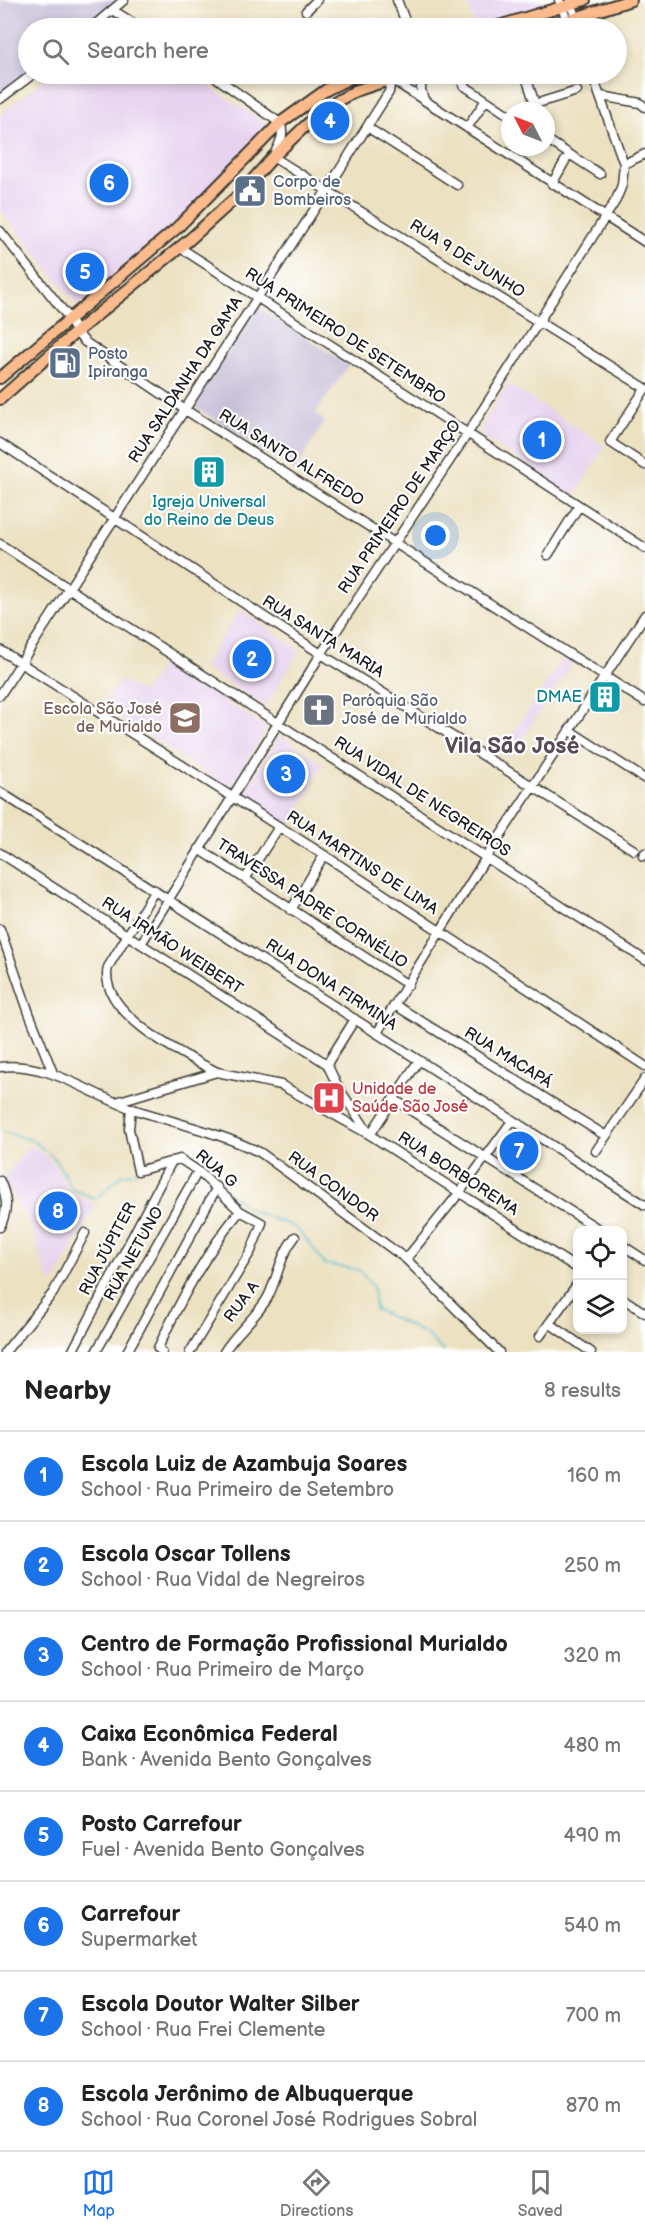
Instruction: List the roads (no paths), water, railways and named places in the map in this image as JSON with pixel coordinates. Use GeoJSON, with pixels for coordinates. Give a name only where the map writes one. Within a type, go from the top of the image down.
{"type":"FeatureCollection","features":[{"type":"Feature","properties":{"kind":"main road"},"geometry":{"type":"LineString","coordinates":[[521,18],[565,3],[585,0]]}},
{"type":"Feature","properties":{"kind":"main road"},"geometry":{"type":"LineString","coordinates":[[588,18],[632,0]]}},
{"type":"Feature","properties":{"kind":"main road"},"geometry":{"type":"LineString","coordinates":[[0,378],[177,228],[280,123],[338,84]]}},
{"type":"Feature","properties":{"kind":"main road"},"geometry":{"type":"LineString","coordinates":[[0,399],[241,193],[273,157],[322,110],[355,91],[376,84]]}},
{"type":"Feature","properties":{"kind":"street"},"geometry":{"type":"LineString","coordinates":[[104,18],[124,0]]}},
{"type":"Feature","properties":{"kind":"street"},"geometry":{"type":"LineString","coordinates":[[306,11],[317,0]]}},
{"type":"Feature","properties":{"kind":"street"},"geometry":{"type":"LineString","coordinates":[[398,0],[404,18]]}},
{"type":"Feature","properties":{"kind":"street"},"geometry":{"type":"LineString","coordinates":[[565,3],[571,18]]}},
{"type":"Feature","properties":{"kind":"street"},"geometry":{"type":"LineString","coordinates":[[114,10],[126,18]]}},
{"type":"Feature","properties":{"kind":"street"},"geometry":{"type":"LineString","coordinates":[[0,99],[20,84]]}},
{"type":"Feature","properties":{"kind":"street"},"geometry":{"type":"LineString","coordinates":[[225,84],[280,123],[283,130],[282,136],[273,157]]}},
{"type":"Feature","properties":{"kind":"street","name":"RUA SALDANHA DA GAMA"},"geometry":{"type":"LineString","coordinates":[[0,695],[327,190],[388,92],[390,84]]}},
{"type":"Feature","properties":{"kind":"street"},"geometry":{"type":"LineString","coordinates":[[399,84],[645,243]]}},
{"type":"Feature","properties":{"kind":"street"},"geometry":{"type":"LineString","coordinates":[[421,84],[424,100]]}},
{"type":"Feature","properties":{"kind":"street"},"geometry":{"type":"LineString","coordinates":[[528,84],[535,104],[577,92]]}},
{"type":"Feature","properties":{"kind":"street","name":"RUA PRIMEIRO DE MARÇO"},"geometry":{"type":"LineString","coordinates":[[141,944],[321,654],[468,433],[616,200],[622,185],[624,164],[596,84]]}},
{"type":"Feature","properties":{"kind":"street"},"geometry":{"type":"LineString","coordinates":[[463,85],[501,110]]}},
{"type":"Feature","properties":{"kind":"street"},"geometry":{"type":"LineString","coordinates":[[601,96],[640,103],[645,107]]}},
{"type":"Feature","properties":{"kind":"street"},"geometry":{"type":"LineString","coordinates":[[467,128],[486,100]]}},
{"type":"Feature","properties":{"kind":"street"},"geometry":{"type":"LineString","coordinates":[[367,127],[457,185]]}},
{"type":"Feature","properties":{"kind":"street"},"geometry":{"type":"LineString","coordinates":[[555,145],[600,174]]}},
{"type":"Feature","properties":{"kind":"street"},"geometry":{"type":"LineString","coordinates":[[552,184],[569,154]]}},
{"type":"Feature","properties":{"kind":"street"},"geometry":{"type":"LineString","coordinates":[[624,164],[645,154]]}},
{"type":"Feature","properties":{"kind":"street","name":"RUA 9 DE JUNHO"},"geometry":{"type":"LineString","coordinates":[[273,157],[645,388]]}},
{"type":"Feature","properties":{"kind":"street"},"geometry":{"type":"LineString","coordinates":[[0,231],[69,318],[76,332]]}},
{"type":"Feature","properties":{"kind":"street","name":"RUA PRIMEIRO DE SETEMBRO"},"geometry":{"type":"LineString","coordinates":[[179,247],[645,548]]}},
{"type":"Feature","properties":{"kind":"street","name":"RUA SANTO ALFREDO"},"geometry":{"type":"LineString","coordinates":[[76,332],[85,342],[184,409],[645,702]]}},
{"type":"Feature","properties":{"kind":"street"},"geometry":{"type":"LineString","coordinates":[[645,388],[610,442],[645,465]]}},
{"type":"Feature","properties":{"kind":"street","name":"RUA SANTA MARIA"},"geometry":{"type":"LineString","coordinates":[[0,443],[321,654],[634,850]]}},
{"type":"Feature","properties":{"kind":"street"},"geometry":{"type":"LineString","coordinates":[[548,555],[579,506]]}},
{"type":"Feature","properties":{"kind":"street","name":"RUA VIDAL DE NEGREIROS"},"geometry":{"type":"LineString","coordinates":[[0,544],[645,960]]}},
{"type":"Feature","properties":{"kind":"street"},"geometry":{"type":"LineString","coordinates":[[377,1033],[487,856],[645,615]]}},
{"type":"Feature","properties":{"kind":"street","name":"RUA MARTINS DE LIMA"},"geometry":{"type":"LineString","coordinates":[[0,650],[324,855],[645,1066]]}},
{"type":"Feature","properties":{"kind":"street"},"geometry":{"type":"LineString","coordinates":[[569,730],[645,779]]}},
{"type":"Feature","properties":{"kind":"street","name":"RUA DONA FIRMINA"},"geometry":{"type":"LineString","coordinates":[[0,792],[645,1205]]}},
{"type":"Feature","properties":{"kind":"street"},"geometry":{"type":"LineString","coordinates":[[245,879],[279,827]]}},
{"type":"Feature","properties":{"kind":"street","name":"TRAVESSA PADRE CORNÉLIO"},"geometry":{"type":"LineString","coordinates":[[199,849],[408,985]]}},
{"type":"Feature","properties":{"kind":"street","name":"RUA IRMÃO WEIBERT"},"geometry":{"type":"LineString","coordinates":[[0,853],[327,1064]]}},
{"type":"Feature","properties":{"kind":"street"},"geometry":{"type":"LineString","coordinates":[[291,910],[324,855]]}},
{"type":"Feature","properties":{"kind":"street"},"geometry":{"type":"LineString","coordinates":[[155,890],[106,974],[114,996],[136,1023],[154,1037],[217,1072]]}},
{"type":"Feature","properties":{"kind":"street"},"geometry":{"type":"LineString","coordinates":[[0,929],[52,1073]]}},
{"type":"Feature","properties":{"kind":"street","name":"RUA MACAPÁ"},"geometry":{"type":"LineString","coordinates":[[394,1005],[606,1136]]}},
{"type":"Feature","properties":{"kind":"street"},"geometry":{"type":"LineString","coordinates":[[355,1019],[327,1064],[338,1087],[370,1135],[418,1060]]}},
{"type":"Feature","properties":{"kind":"street","name":"RUA CONDOR"},"geometry":{"type":"LineString","coordinates":[[0,1067],[16,1065],[52,1073],[116,1102],[237,1141],[261,1153],[406,1259],[499,1352]]}},
{"type":"Feature","properties":{"kind":"street","name":"RUA BORBOREMA"},"geometry":{"type":"LineString","coordinates":[[116,1102],[217,1072],[281,1085],[370,1135],[573,1266]]}},
{"type":"Feature","properties":{"kind":"street"},"geometry":{"type":"LineString","coordinates":[[596,1151],[645,1079]]}},
{"type":"Feature","properties":{"kind":"street"},"geometry":{"type":"LineString","coordinates":[[393,1099],[594,1226]]}},
{"type":"Feature","properties":{"kind":"street","name":"RUA G"},"geometry":{"type":"LineString","coordinates":[[132,1108],[129,1129],[137,1170],[180,1159],[217,1187],[240,1210],[261,1223],[251,1251],[190,1352]]}},
{"type":"Feature","properties":{"kind":"street"},"geometry":{"type":"LineString","coordinates":[[406,1259],[460,1192],[512,1121]]}},
{"type":"Feature","properties":{"kind":"street","name":"RUA JÚPITER"},"geometry":{"type":"LineString","coordinates":[[72,1352],[172,1161]]}},
{"type":"Feature","properties":{"kind":"street","name":"RUA NETUNO"},"geometry":{"type":"LineString","coordinates":[[96,1352],[198,1171]]}},
{"type":"Feature","properties":{"kind":"street"},"geometry":{"type":"LineString","coordinates":[[0,1181],[7,1202],[6,1214],[0,1227]]}},
{"type":"Feature","properties":{"kind":"street"},"geometry":{"type":"LineString","coordinates":[[127,1352],[217,1187]]}},
{"type":"Feature","properties":{"kind":"street"},"geometry":{"type":"LineString","coordinates":[[162,1352],[158,1347],[185,1291],[221,1233],[240,1210]]}},
{"type":"Feature","properties":{"kind":"street"},"geometry":{"type":"LineString","coordinates":[[5,1352],[53,1293],[85,1233]]}},
{"type":"Feature","properties":{"kind":"street","name":"RUA A"},"geometry":{"type":"LineString","coordinates":[[224,1352],[267,1299],[284,1252],[295,1237]]}},
{"type":"Feature","properties":{"kind":"street"},"geometry":{"type":"LineString","coordinates":[[627,1248],[645,1260]]}},
{"type":"Feature","properties":{"kind":"street"},"geometry":{"type":"LineString","coordinates":[[540,1336],[573,1291]]}},
{"type":"Feature","properties":{"kind":"street"},"geometry":{"type":"LineString","coordinates":[[627,1301],[645,1313]]}},
{"type":"Feature","properties":{"kind":"street"},"geometry":{"type":"LineString","coordinates":[[549,1323],[591,1352]]}},
{"type":"Feature","properties":{"kind":"waterway"},"geometry":{"type":"LineString","coordinates":[[0,1131],[34,1141],[56,1160],[72,1189],[96,1199],[123,1174],[136,1173]]}},
{"type":"Feature","properties":{"kind":"waterway"},"geometry":{"type":"LineString","coordinates":[[219,1185],[252,1211],[295,1227],[324,1264],[359,1270],[373,1287],[375,1309],[426,1334],[444,1352]]}},
{"type":"Feature","properties":{"kind":"place","name":"Caixa Econômica Federal"},"geometry":{"type":"Point","coordinates":[330,121]}},
{"type":"Feature","properties":{"kind":"place","name":"Carrefour"},"geometry":{"type":"Point","coordinates":[109,183]}},
{"type":"Feature","properties":{"kind":"place","name":"Corpo de Bombeiros"},"geometry":{"type":"Point","coordinates":[250,191]}},
{"type":"Feature","properties":{"kind":"place","name":"Posto Carrefour"},"geometry":{"type":"Point","coordinates":[85,272]}},
{"type":"Feature","properties":{"kind":"place","name":"Posto Ipiranga"},"geometry":{"type":"Point","coordinates":[65,363]}},
{"type":"Feature","properties":{"kind":"place","name":"Escola Luiz de Azambuja Soares"},"geometry":{"type":"Point","coordinates":[542,440]}},
{"type":"Feature","properties":{"kind":"place","name":"Igreja Universal do Reino de Deus"},"geometry":{"type":"Point","coordinates":[209,472]}},
{"type":"Feature","properties":{"kind":"place","name":"Escola Oscar Tollens"},"geometry":{"type":"Point","coordinates":[252,659]}},
{"type":"Feature","properties":{"kind":"place","name":"DMAE"},"geometry":{"type":"Point","coordinates":[605,697]}},
{"type":"Feature","properties":{"kind":"place","name":"Paróquia São José de Murialdo"},"geometry":{"type":"Point","coordinates":[319,710]}},
{"type":"Feature","properties":{"kind":"place","name":"Escola São José de Murialdo"},"geometry":{"type":"Point","coordinates":[185,718]}},
{"type":"Feature","properties":{"kind":"place","name":"Centro de Formação Profissional Murialdo"},"geometry":{"type":"Point","coordinates":[286,774]}},
{"type":"Feature","properties":{"kind":"place","name":"Unidade de Saúde São José"},"geometry":{"type":"Point","coordinates":[329,1098]}},
{"type":"Feature","properties":{"kind":"place","name":"Escola Doutor Walter Silber"},"geometry":{"type":"Point","coordinates":[519,1151]}},
{"type":"Feature","properties":{"kind":"place","name":"Escola Jerônimo de Albuquerque"},"geometry":{"type":"Point","coordinates":[58,1211]}},
{"type":"Feature","properties":{"kind":"district","name":"Vila São José"},"geometry":{"type":"Point","coordinates":[512,746]}}]}
